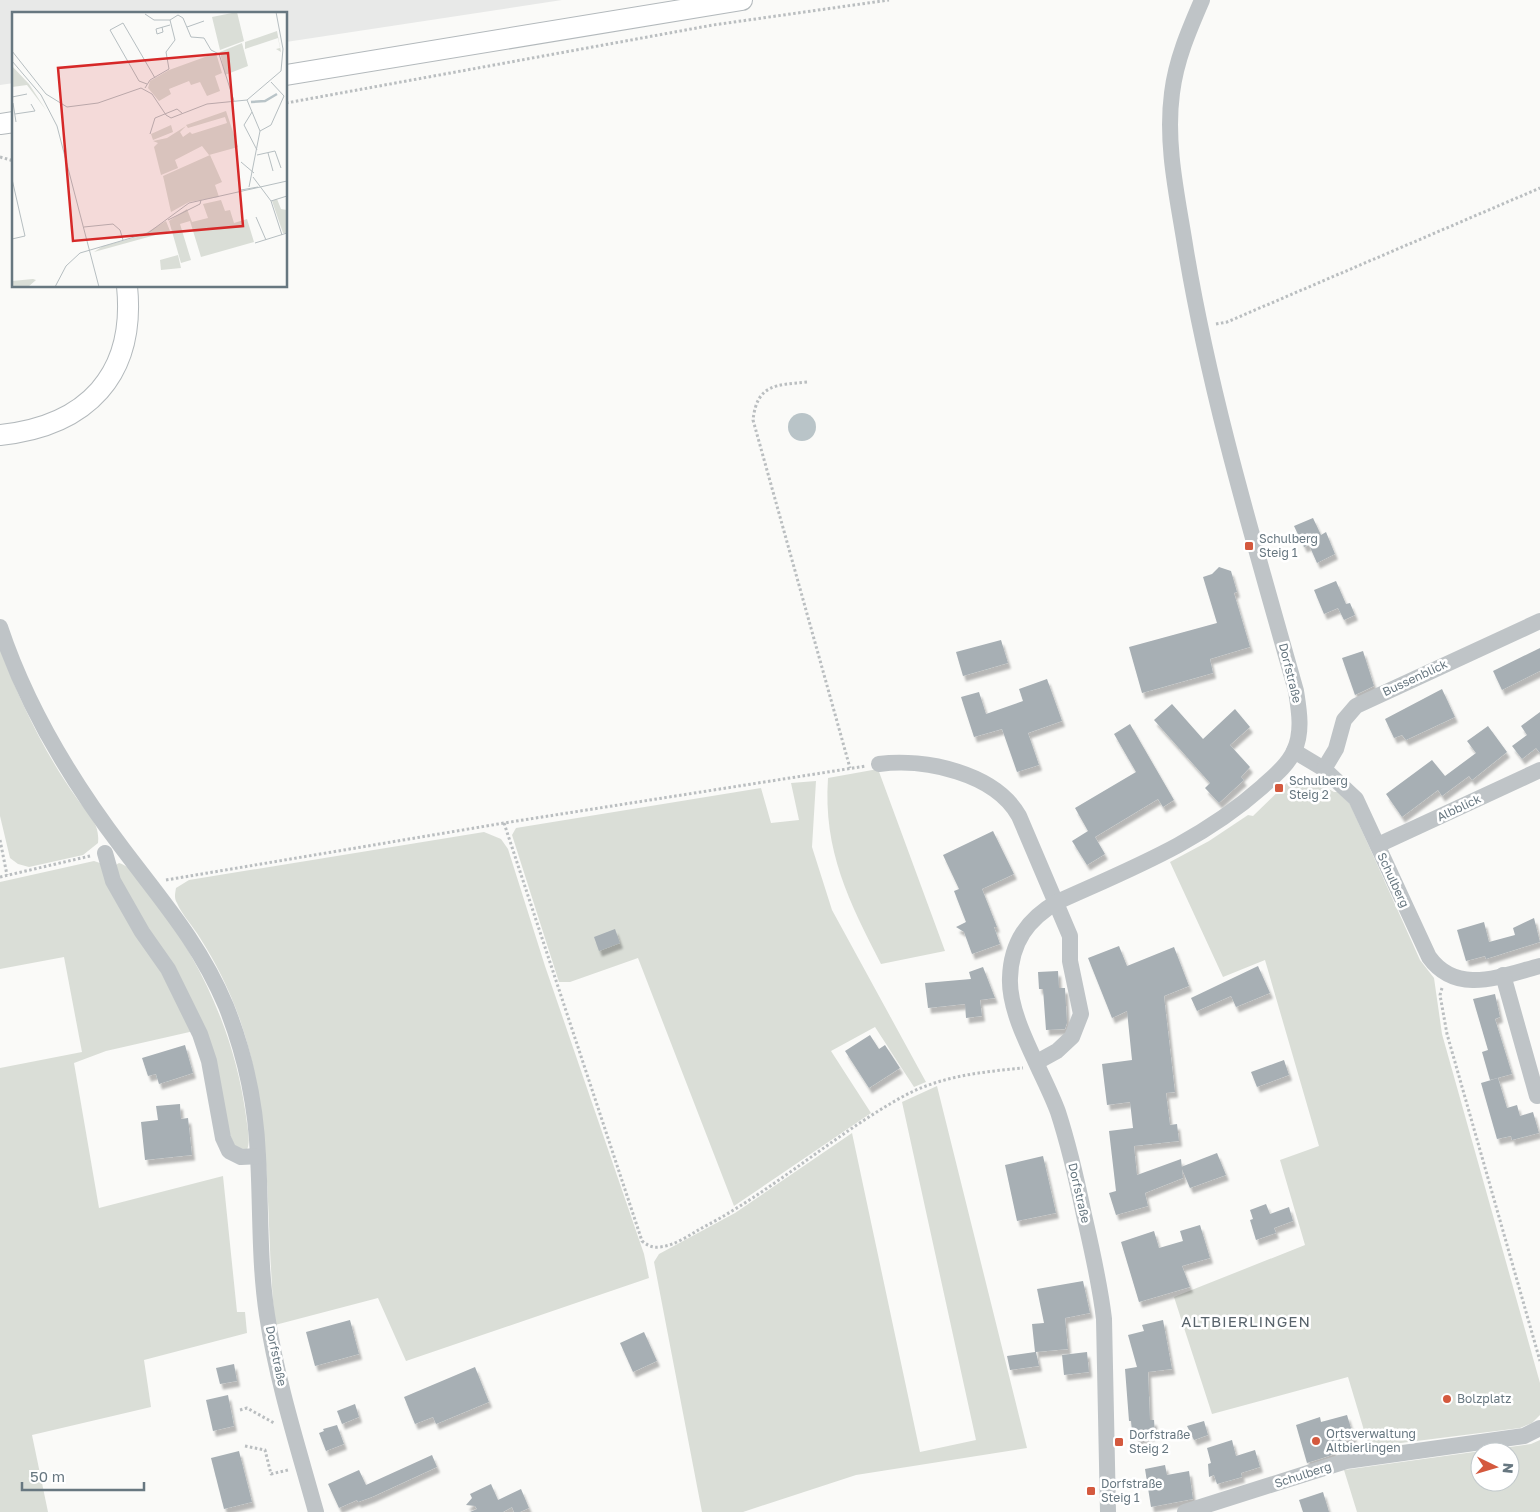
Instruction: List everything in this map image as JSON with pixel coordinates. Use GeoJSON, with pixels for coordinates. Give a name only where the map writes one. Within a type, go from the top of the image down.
{"type":"FeatureCollection","features":[{"type":"Feature","properties":{"kind":"main road"},"geometry":{"type":"LineString","coordinates":[[288,75],[742,0]]}},
{"type":"Feature","properties":{"kind":"main road"},"geometry":{"type":"LineString","coordinates":[[0,435],[21,433],[59,420],[79,409],[94,397],[116,367],[124,348],[128,331],[127,288]]}},
{"type":"Feature","properties":{"kind":"street","name":"Dorfstraße"},"geometry":{"type":"LineString","coordinates":[[1108,1512],[1104,1319],[1101,1288],[1072,1160],[1058,1112],[1016,1014],[1011,996],[1012,960],[1018,940],[1027,925],[1039,913],[1057,902],[1178,847],[1212,827],[1266,783],[1294,751],[1300,716],[1296,691],[1232,466],[1199,328],[1170,154],[1172,93],[1183,44],[1202,0]]}},
{"type":"Feature","properties":{"kind":"street","name":"Bussenblick"},"geometry":{"type":"LineString","coordinates":[[1324,768],[1336,749],[1344,720],[1356,706],[1540,621]]}},
{"type":"Feature","properties":{"kind":"street","name":"Dorfstraße"},"geometry":{"type":"LineString","coordinates":[[0,627],[12,662],[46,734],[123,849],[187,931],[208,968],[243,1052],[252,1099],[258,1156],[267,1316],[294,1431],[316,1512]]}},
{"type":"Feature","properties":{"kind":"street","name":"Schulberg"},"geometry":{"type":"LineString","coordinates":[[1294,751],[1324,768],[1356,800],[1429,957],[1446,975]]}},
{"type":"Feature","properties":{"kind":"street"},"geometry":{"type":"LineString","coordinates":[[879,764],[914,761],[935,765],[961,774],[999,791],[1011,801],[1020,816],[1070,936],[1070,961],[1081,1014],[1072,1037],[1057,1051],[1037,1062]]}},
{"type":"Feature","properties":{"kind":"street","name":"Albblick"},"geometry":{"type":"LineString","coordinates":[[1378,845],[1540,770]]}},
{"type":"Feature","properties":{"kind":"street"},"geometry":{"type":"LineString","coordinates":[[105,852],[113,881],[142,932],[168,969],[186,1002],[200,1034],[209,1061],[223,1138],[229,1151],[241,1158],[258,1156]]}},
{"type":"Feature","properties":{"kind":"street"},"geometry":{"type":"LineString","coordinates":[[1446,975],[1468,981],[1540,966]]}},
{"type":"Feature","properties":{"kind":"street"},"geometry":{"type":"LineString","coordinates":[[1502,975],[1536,1096]]}},
{"type":"Feature","properties":{"kind":"street","name":"Schulberg"},"geometry":{"type":"LineString","coordinates":[[1185,1512],[1346,1461],[1524,1436],[1540,1428]]}},
{"type":"Feature","properties":{"kind":"path"},"geometry":{"type":"LineString","coordinates":[[288,103],[713,25],[888,0]]}},
{"type":"Feature","properties":{"kind":"path"},"geometry":{"type":"LineString","coordinates":[[1227,322],[1540,188]]}},
{"type":"Feature","properties":{"kind":"path"},"geometry":{"type":"LineString","coordinates":[[807,382],[776,385],[764,393],[755,404],[753,420],[850,768]]}},
{"type":"Feature","properties":{"kind":"path"},"geometry":{"type":"LineString","coordinates":[[151,883],[504,823],[879,764]]}},
{"type":"Feature","properties":{"kind":"path"},"geometry":{"type":"LineString","coordinates":[[504,823],[642,1241],[648,1246],[658,1247],[673,1244],[734,1212],[820,1150],[903,1096],[961,1074],[1024,1068],[1037,1062]]}},
{"type":"Feature","properties":{"kind":"path"},"geometry":{"type":"LineString","coordinates":[[0,840],[7,875]]}},
{"type":"Feature","properties":{"kind":"path"},"geometry":{"type":"LineString","coordinates":[[0,877],[105,852]]}},
{"type":"Feature","properties":{"kind":"path"},"geometry":{"type":"LineString","coordinates":[[1446,975],[1440,995],[1447,1034],[1540,1361]]}},
{"type":"Feature","properties":{"kind":"path"},"geometry":{"type":"LineString","coordinates":[[240,1410],[248,1408],[271,1422],[294,1431]]}},
{"type":"Feature","properties":{"kind":"path"},"geometry":{"type":"LineString","coordinates":[[245,1446],[265,1450],[271,1474],[303,1467]]}},
{"type":"Feature","properties":{"kind":"shaded area"},"geometry":{"type":"Polygon","coordinates":[[[0,0],[562,0],[288,42],[288,12],[12,12],[12,83],[0,85],[0,0]]]}},
{"type":"Feature","properties":{"kind":"shaded area"},"geometry":{"type":"Polygon","coordinates":[[[802,413],[812,417],[816,427],[812,437],[802,441],[792,437],[788,427],[792,417],[802,413]]]}},
{"type":"Feature","properties":{"kind":"shaded area"},"geometry":{"type":"Polygon","coordinates":[[[0,649],[25,708],[44,746],[95,825],[98,843],[83,855],[29,867],[18,864],[10,858],[0,816],[0,649]]]}},
{"type":"Feature","properties":{"kind":"shaded area"},"geometry":{"type":"Polygon","coordinates":[[[878,769],[945,951],[881,964],[849,897],[841,875],[834,852],[828,804],[828,778],[878,769]]]}},
{"type":"Feature","properties":{"kind":"shaded area"},"geometry":{"type":"Polygon","coordinates":[[[1293,777],[1315,781],[1334,792],[1338,792],[1350,804],[1420,960],[1434,978],[1442,1034],[1540,1383],[1540,1415],[1532,1423],[1520,1428],[1369,1447],[1348,1377],[1212,1414],[1174,1297],[1305,1245],[1280,1160],[1319,1146],[1265,960],[1223,977],[1170,862],[1209,841],[1248,815],[1253,816],[1293,777]]]}},
{"type":"Feature","properties":{"kind":"shaded area"},"geometry":{"type":"Polygon","coordinates":[[[816,781],[812,847],[832,910],[926,1082],[914,1087],[875,1027],[831,1051],[871,1113],[734,1206],[638,958],[570,982],[559,982],[512,835],[516,828],[761,788],[771,823],[799,820],[791,783],[816,781]]]}},
{"type":"Feature","properties":{"kind":"shaded area"},"geometry":{"type":"Polygon","coordinates":[[[484,832],[501,839],[508,849],[545,966],[644,1254],[649,1278],[406,1361],[378,1298],[275,1325],[263,1133],[251,1057],[240,1020],[227,988],[206,948],[179,907],[175,898],[176,888],[189,880],[484,832]]]}},
{"type":"Feature","properties":{"kind":"shaded area"},"geometry":{"type":"Polygon","coordinates":[[[94,861],[100,863],[194,1031],[106,1051],[74,1063],[99,1208],[223,1176],[237,1312],[245,1312],[247,1333],[144,1360],[151,1407],[32,1435],[48,1512],[0,1512],[0,1068],[82,1052],[64,957],[0,969],[0,882],[94,861]]]}},
{"type":"Feature","properties":{"kind":"shaded area"},"geometry":{"type":"Polygon","coordinates":[[[119,863],[125,865],[138,878],[171,923],[187,948],[214,1001],[234,1057],[241,1086],[249,1142],[247,1150],[235,1147],[229,1132],[210,1054],[120,885],[116,865],[119,863]]]}},
{"type":"Feature","properties":{"kind":"shaded area"},"geometry":{"type":"Polygon","coordinates":[[[937,1086],[1027,1448],[856,1475],[743,1512],[702,1512],[654,1262],[659,1254],[735,1213],[852,1133],[920,1452],[976,1440],[902,1102],[937,1086]]]}},
{"type":"Feature","properties":{"kind":"shaded area"},"geometry":{"type":"Polygon","coordinates":[[[1540,1440],[1540,1512],[1357,1512],[1344,1470],[1470,1452],[1470,1492],[1520,1492],[1520,1446],[1540,1440]]]}},
{"type":"Feature","properties":{"kind":"building"},"geometry":{"type":"Polygon","coordinates":[[[1313,518],[1321,535],[1326,532],[1335,554],[1317,563],[1309,545],[1304,547],[1294,526],[1313,518]]]}},
{"type":"Feature","properties":{"kind":"building"},"geometry":{"type":"Polygon","coordinates":[[[1219,567],[1231,571],[1237,592],[1234,593],[1250,647],[1210,659],[1213,673],[1142,693],[1129,647],[1217,623],[1203,577],[1212,574],[1219,567]]]}},
{"type":"Feature","properties":{"kind":"building"},"geometry":{"type":"Polygon","coordinates":[[[1336,581],[1346,604],[1350,603],[1355,615],[1344,620],[1338,608],[1324,614],[1314,590],[1336,581]]]}},
{"type":"Feature","properties":{"kind":"building"},"geometry":{"type":"Polygon","coordinates":[[[1001,640],[1008,663],[963,676],[956,652],[1001,640]]]}},
{"type":"Feature","properties":{"kind":"building"},"geometry":{"type":"Polygon","coordinates":[[[1540,648],[1540,671],[1502,690],[1493,671],[1540,648]]]}},
{"type":"Feature","properties":{"kind":"building"},"geometry":{"type":"Polygon","coordinates":[[[1363,651],[1374,686],[1355,695],[1342,658],[1363,651]]]}},
{"type":"Feature","properties":{"kind":"building"},"geometry":{"type":"Polygon","coordinates":[[[1047,679],[1062,721],[1028,733],[1039,765],[1017,772],[1002,729],[974,737],[961,697],[979,692],[986,714],[1023,701],[1019,689],[1047,679]]]}},
{"type":"Feature","properties":{"kind":"building"},"geometry":{"type":"Polygon","coordinates":[[[1442,689],[1455,717],[1406,740],[1402,735],[1394,738],[1385,719],[1442,689]]]}},
{"type":"Feature","properties":{"kind":"building"},"geometry":{"type":"Polygon","coordinates":[[[1172,704],[1203,739],[1235,709],[1250,727],[1230,745],[1250,767],[1241,777],[1244,780],[1219,803],[1205,788],[1210,783],[1154,720],[1172,704]]]}},
{"type":"Feature","properties":{"kind":"building"},"geometry":{"type":"Polygon","coordinates":[[[1540,712],[1540,753],[1536,748],[1522,759],[1512,746],[1527,735],[1521,726],[1540,712]]]}},
{"type":"Feature","properties":{"kind":"building"},"geometry":{"type":"Polygon","coordinates":[[[1130,724],[1174,800],[1163,807],[1158,799],[1095,837],[1105,854],[1087,865],[1072,841],[1088,831],[1075,808],[1136,772],[1114,734],[1130,724]]]}},
{"type":"Feature","properties":{"kind":"building"},"geometry":{"type":"Polygon","coordinates":[[[1488,726],[1507,752],[1472,780],[1469,776],[1442,796],[1438,790],[1402,817],[1386,794],[1432,760],[1445,776],[1476,753],[1467,741],[1488,726]]]}},
{"type":"Feature","properties":{"kind":"building"},"geometry":{"type":"Polygon","coordinates":[[[993,831],[1014,874],[982,889],[997,927],[994,927],[1000,944],[972,954],[964,932],[956,927],[966,922],[954,891],[959,889],[943,855],[993,831]]]}},
{"type":"Feature","properties":{"kind":"building"},"geometry":{"type":"Polygon","coordinates":[[[1534,918],[1540,942],[1486,959],[1485,956],[1466,961],[1457,930],[1484,922],[1489,942],[1515,935],[1513,928],[1534,918]]]}},
{"type":"Feature","properties":{"kind":"building"},"geometry":{"type":"Polygon","coordinates":[[[615,929],[620,943],[599,951],[594,937],[615,929]]]}},
{"type":"Feature","properties":{"kind":"building"},"geometry":{"type":"Polygon","coordinates":[[[1119,946],[1127,966],[1174,947],[1189,986],[1164,996],[1175,1092],[1166,1093],[1170,1125],[1177,1124],[1179,1141],[1134,1146],[1137,1175],[1181,1159],[1183,1178],[1145,1193],[1148,1206],[1116,1215],[1109,1193],[1116,1191],[1109,1131],[1133,1128],[1130,1102],[1107,1105],[1102,1064],[1132,1060],[1127,1011],[1112,1018],[1088,958],[1119,946]]]}},
{"type":"Feature","properties":{"kind":"building"},"geometry":{"type":"Polygon","coordinates":[[[1258,966],[1270,993],[1236,1007],[1231,996],[1197,1011],[1191,998],[1258,966]]]}},
{"type":"Feature","properties":{"kind":"building"},"geometry":{"type":"Polygon","coordinates":[[[983,967],[995,998],[980,1000],[982,1016],[966,1018],[965,1004],[928,1008],[925,983],[971,979],[969,972],[983,967]]]}},
{"type":"Feature","properties":{"kind":"building"},"geometry":{"type":"Polygon","coordinates":[[[1058,971],[1059,988],[1065,988],[1067,1023],[1065,1029],[1046,1030],[1043,989],[1039,989],[1038,972],[1058,971]]]}},
{"type":"Feature","properties":{"kind":"building"},"geometry":{"type":"Polygon","coordinates":[[[1495,994],[1500,1017],[1495,1019],[1512,1074],[1490,1080],[1482,1052],[1488,1050],[1473,999],[1495,994]]]}},
{"type":"Feature","properties":{"kind":"building"},"geometry":{"type":"Polygon","coordinates":[[[870,1035],[879,1049],[885,1045],[900,1068],[869,1088],[845,1051],[870,1035]]]}},
{"type":"Feature","properties":{"kind":"building"},"geometry":{"type":"Polygon","coordinates":[[[185,1045],[193,1073],[159,1084],[156,1074],[148,1076],[142,1058],[185,1045]]]}},
{"type":"Feature","properties":{"kind":"building"},"geometry":{"type":"Polygon","coordinates":[[[1284,1060],[1289,1075],[1257,1087],[1251,1072],[1284,1060]]]}},
{"type":"Feature","properties":{"kind":"building"},"geometry":{"type":"Polygon","coordinates":[[[1498,1078],[1507,1108],[1517,1105],[1520,1116],[1533,1112],[1539,1133],[1512,1140],[1511,1136],[1497,1139],[1481,1083],[1498,1078]]]}},
{"type":"Feature","properties":{"kind":"building"},"geometry":{"type":"Polygon","coordinates":[[[180,1104],[181,1119],[188,1118],[192,1155],[145,1160],[141,1122],[158,1120],[156,1106],[180,1104]]]}},
{"type":"Feature","properties":{"kind":"building"},"geometry":{"type":"Polygon","coordinates":[[[1217,1153],[1226,1175],[1190,1188],[1181,1167],[1217,1153]]]}},
{"type":"Feature","properties":{"kind":"building"},"geometry":{"type":"Polygon","coordinates":[[[1043,1156],[1056,1213],[1017,1221],[1005,1165],[1043,1156]]]}},
{"type":"Feature","properties":{"kind":"building"},"geometry":{"type":"Polygon","coordinates":[[[1266,1204],[1270,1214],[1289,1207],[1293,1221],[1274,1228],[1276,1233],[1256,1240],[1250,1220],[1253,1219],[1250,1210],[1266,1204]]]}},
{"type":"Feature","properties":{"kind":"building"},"geometry":{"type":"Polygon","coordinates":[[[1200,1225],[1210,1258],[1182,1266],[1190,1287],[1139,1302],[1121,1242],[1154,1231],[1159,1248],[1183,1241],[1180,1231],[1200,1225]]]}},
{"type":"Feature","properties":{"kind":"building"},"geometry":{"type":"Polygon","coordinates":[[[1083,1281],[1090,1313],[1065,1318],[1068,1349],[1036,1352],[1039,1366],[1010,1370],[1007,1356],[1035,1352],[1032,1324],[1044,1323],[1037,1289],[1083,1281]]]}},
{"type":"Feature","properties":{"kind":"building"},"geometry":{"type":"Polygon","coordinates":[[[350,1320],[359,1354],[315,1366],[306,1332],[350,1320]]]}},
{"type":"Feature","properties":{"kind":"building"},"geometry":{"type":"Polygon","coordinates":[[[1163,1320],[1172,1369],[1148,1372],[1150,1420],[1154,1420],[1155,1434],[1136,1440],[1136,1431],[1132,1431],[1131,1421],[1129,1421],[1125,1369],[1137,1367],[1128,1335],[1144,1331],[1142,1325],[1163,1320]]]}},
{"type":"Feature","properties":{"kind":"building"},"geometry":{"type":"Polygon","coordinates":[[[644,1332],[657,1361],[633,1372],[620,1343],[644,1332]]]}},
{"type":"Feature","properties":{"kind":"building"},"geometry":{"type":"Polygon","coordinates":[[[1087,1352],[1089,1372],[1064,1375],[1062,1355],[1087,1352]]]}},
{"type":"Feature","properties":{"kind":"building"},"geometry":{"type":"Polygon","coordinates":[[[234,1364],[237,1381],[220,1384],[216,1368],[234,1364]]]}},
{"type":"Feature","properties":{"kind":"building"},"geometry":{"type":"Polygon","coordinates":[[[475,1367],[489,1402],[436,1424],[433,1417],[415,1424],[404,1397],[475,1367]]]}},
{"type":"Feature","properties":{"kind":"building"},"geometry":{"type":"Polygon","coordinates":[[[228,1395],[234,1426],[213,1431],[206,1400],[228,1395]]]}},
{"type":"Feature","properties":{"kind":"building"},"geometry":{"type":"Polygon","coordinates":[[[355,1404],[359,1417],[342,1424],[337,1411],[355,1404]]]}},
{"type":"Feature","properties":{"kind":"building","name":"Ortsverwaltung Altbierlingen"},"geometry":{"type":"Polygon","coordinates":[[[1347,1415],[1354,1438],[1332,1444],[1335,1454],[1307,1463],[1296,1425],[1320,1417],[1321,1422],[1347,1415]]]}},
{"type":"Feature","properties":{"kind":"building"},"geometry":{"type":"Polygon","coordinates":[[[1204,1421],[1208,1435],[1194,1440],[1187,1426],[1204,1421]]]}},
{"type":"Feature","properties":{"kind":"building"},"geometry":{"type":"Polygon","coordinates":[[[337,1425],[344,1444],[326,1451],[319,1433],[324,1431],[323,1429],[337,1425]]]}},
{"type":"Feature","properties":{"kind":"building"},"geometry":{"type":"Polygon","coordinates":[[[1232,1440],[1236,1456],[1255,1450],[1260,1467],[1241,1473],[1242,1477],[1217,1484],[1214,1475],[1209,1477],[1208,1464],[1211,1463],[1207,1448],[1232,1440]]]}},
{"type":"Feature","properties":{"kind":"building"},"geometry":{"type":"Polygon","coordinates":[[[239,1451],[252,1502],[224,1509],[211,1458],[239,1451]]]}},
{"type":"Feature","properties":{"kind":"building"},"geometry":{"type":"Polygon","coordinates":[[[432,1455],[437,1467],[372,1497],[358,1502],[357,1500],[339,1508],[328,1484],[359,1470],[366,1485],[432,1455]]]}},
{"type":"Feature","properties":{"kind":"building"},"geometry":{"type":"Polygon","coordinates":[[[1165,1465],[1167,1475],[1189,1471],[1193,1499],[1151,1507],[1145,1469],[1165,1465]]]}},
{"type":"Feature","properties":{"kind":"building"},"geometry":{"type":"Polygon","coordinates":[[[491,1484],[498,1500],[521,1489],[529,1508],[520,1512],[514,1512],[512,1507],[503,1512],[470,1512],[477,1509],[475,1506],[466,1505],[472,1498],[470,1494],[491,1484]]]}},
{"type":"Feature","properties":{"kind":"building"},"geometry":{"type":"Polygon","coordinates":[[[1323,1492],[1329,1512],[1303,1512],[1299,1500],[1323,1492]]]}},
{"type":"Feature","properties":{"kind":"place","name":"Schulberg Steig 1"},"geometry":{"type":"Point","coordinates":[1249,546]}},
{"type":"Feature","properties":{"kind":"place","name":"Schulberg Steig 2"},"geometry":{"type":"Point","coordinates":[1279,788]}},
{"type":"Feature","properties":{"kind":"place","name":"Bolzplatz"},"geometry":{"type":"Point","coordinates":[1447,1399]}},
{"type":"Feature","properties":{"kind":"place","name":"Ortsverwaltung Altbierlingen"},"geometry":{"type":"Point","coordinates":[1316,1441]}},
{"type":"Feature","properties":{"kind":"place","name":"Dorfstraße Steig 2"},"geometry":{"type":"Point","coordinates":[1119,1442]}},
{"type":"Feature","properties":{"kind":"place","name":"Dorfstraße Steig 1"},"geometry":{"type":"Point","coordinates":[1091,1491]}},
{"type":"Feature","properties":{"kind":"district","name":"ALTBIERLINGEN"},"geometry":{"type":"Point","coordinates":[1246,1322]}}]}
